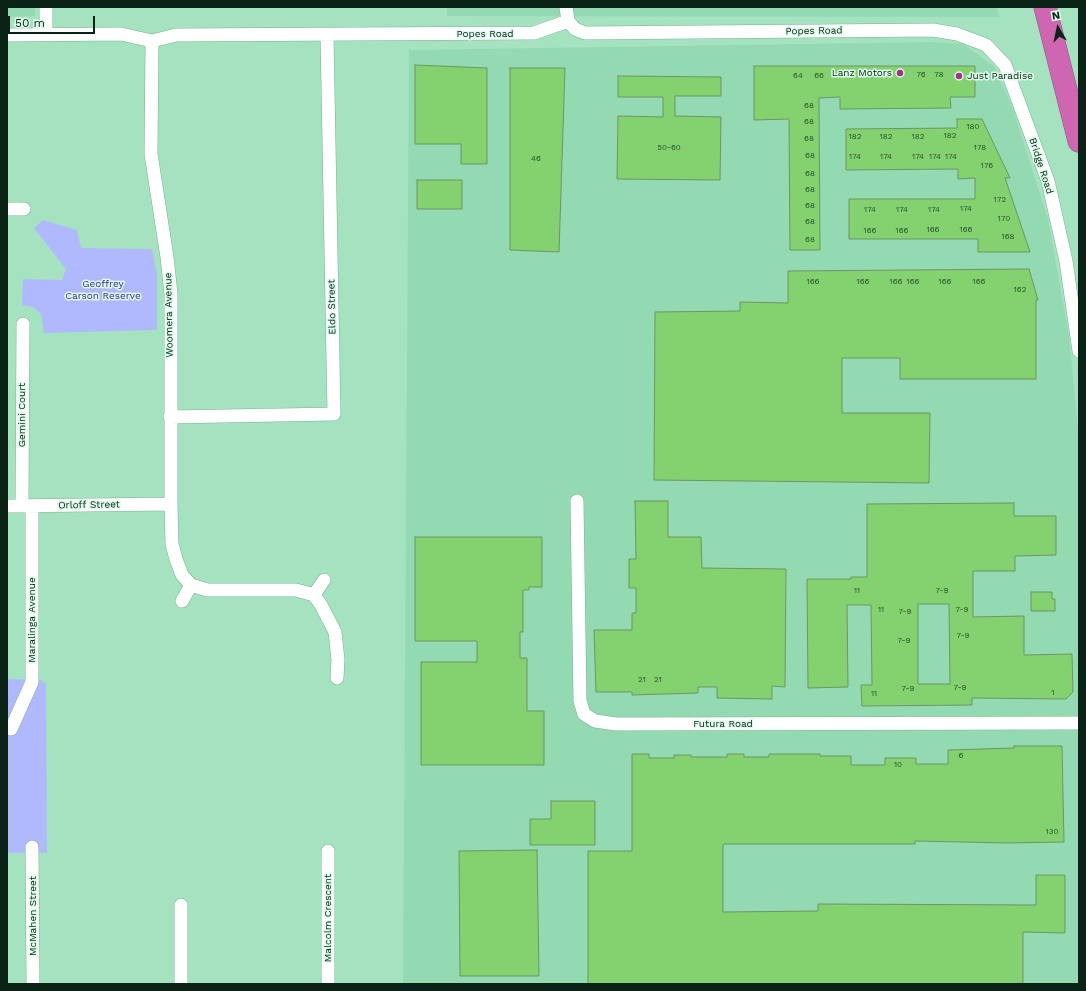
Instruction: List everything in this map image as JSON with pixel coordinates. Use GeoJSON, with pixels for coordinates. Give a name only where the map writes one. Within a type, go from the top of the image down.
{"type":"FeatureCollection","features":[{"type":"Feature","properties":{"kind":"highway"},"geometry":{"type":"LineString","coordinates":[[1045,7],[1079,141]]}},
{"type":"Feature","properties":{"kind":"street"},"geometry":{"type":"LineString","coordinates":[[46,7],[46,34]]}},
{"type":"Feature","properties":{"kind":"street"},"geometry":{"type":"LineString","coordinates":[[566,7],[568,21]]}},
{"type":"Feature","properties":{"kind":"street","name":"Popes Road"},"geometry":{"type":"LineString","coordinates":[[7,35],[121,34],[152,41],[176,35],[534,33],[568,21],[575,29],[585,33],[934,30],[957,34]]}},
{"type":"Feature","properties":{"kind":"street","name":"Bridge Road"},"geometry":{"type":"LineString","coordinates":[[957,34],[986,44],[1005,65],[1048,180],[1066,261],[1079,351]]}},
{"type":"Feature","properties":{"kind":"street","name":"Eldo Street"},"geometry":{"type":"LineString","coordinates":[[170,417],[334,414],[327,35]]}},
{"type":"Feature","properties":{"kind":"street","name":"Woomera Avenue"},"geometry":{"type":"LineString","coordinates":[[152,41],[151,154],[168,257],[171,294],[170,417],[172,544],[182,575],[191,585]]}},
{"type":"Feature","properties":{"kind":"street"},"geometry":{"type":"LineString","coordinates":[[7,209],[24,209]]}},
{"type":"Feature","properties":{"kind":"street","name":"Gemini Court"},"geometry":{"type":"LineString","coordinates":[[23,324],[27,506]]}},
{"type":"Feature","properties":{"kind":"street","name":"Futura Road"},"geometry":{"type":"LineString","coordinates":[[577,501],[580,701],[584,714],[595,721],[616,724],[1079,723]]}},
{"type":"Feature","properties":{"kind":"street","name":"Orloff Street"},"geometry":{"type":"LineString","coordinates":[[7,506],[171,504]]}},
{"type":"Feature","properties":{"kind":"street","name":"Maralinga Avenue"},"geometry":{"type":"LineString","coordinates":[[11,729],[32,682],[27,506]]}},
{"type":"Feature","properties":{"kind":"street"},"geometry":{"type":"LineString","coordinates":[[314,595],[324,580]]}},
{"type":"Feature","properties":{"kind":"street"},"geometry":{"type":"LineString","coordinates":[[182,601],[191,585],[207,590],[296,590],[314,595],[335,632],[338,660],[337,678]]}},
{"type":"Feature","properties":{"kind":"street","name":"McMahen Street"},"geometry":{"type":"LineString","coordinates":[[32,847],[33,984]]}},
{"type":"Feature","properties":{"kind":"street","name":"Malcolm Crescent"},"geometry":{"type":"LineString","coordinates":[[328,851],[328,984]]}},
{"type":"Feature","properties":{"kind":"street"},"geometry":{"type":"LineString","coordinates":[[181,905],[181,984]]}},
{"type":"Feature","properties":{"kind":"shaded area"},"geometry":{"type":"Polygon","coordinates":[[[7,7],[35,7],[35,16],[7,17],[7,7]]]}},
{"type":"Feature","properties":{"kind":"shaded area"},"geometry":{"type":"Polygon","coordinates":[[[447,7],[997,7],[999,17],[447,16],[447,7]]]}},
{"type":"Feature","properties":{"kind":"shaded area"},"geometry":{"type":"Polygon","coordinates":[[[933,42],[963,44],[994,66],[1013,109],[1048,219],[1069,336],[1079,439],[1079,984],[403,984],[409,50],[933,42]]]}},
{"type":"Feature","properties":{"kind":"green space","name":"Geoffrey Carson Reserve"},"geometry":{"type":"Polygon","coordinates":[[[43,220],[77,230],[81,248],[152,249],[157,275],[157,330],[44,333],[41,314],[33,307],[22,305],[23,279],[62,280],[66,269],[34,228],[43,220]]]}},
{"type":"Feature","properties":{"kind":"green space"},"geometry":{"type":"Polygon","coordinates":[[[7,679],[41,680],[46,684],[47,853],[7,853],[7,679]]]}},
{"type":"Feature","properties":{"kind":"building"},"geometry":{"type":"Polygon","coordinates":[[[415,65],[487,68],[487,164],[461,164],[461,144],[415,144],[415,65]]]}},
{"type":"Feature","properties":{"kind":"building"},"geometry":{"type":"Polygon","coordinates":[[[754,66],[975,66],[975,97],[950,97],[951,108],[840,109],[840,97],[819,98],[820,250],[790,250],[789,119],[754,120],[754,66]]]}},
{"type":"Feature","properties":{"kind":"building"},"geometry":{"type":"Polygon","coordinates":[[[510,68],[565,68],[559,252],[510,250],[510,68]]]}},
{"type":"Feature","properties":{"kind":"building"},"geometry":{"type":"Polygon","coordinates":[[[618,76],[721,77],[721,96],[675,96],[675,116],[721,117],[720,180],[617,179],[618,116],[663,117],[663,97],[618,97],[618,76]]]}},
{"type":"Feature","properties":{"kind":"building"},"geometry":{"type":"Polygon","coordinates":[[[957,119],[982,119],[1010,178],[1005,178],[1030,252],[978,252],[978,239],[849,239],[849,199],[975,199],[975,178],[958,179],[958,169],[846,170],[846,129],[957,128],[957,119]]]}},
{"type":"Feature","properties":{"kind":"building"},"geometry":{"type":"Polygon","coordinates":[[[417,180],[462,180],[462,209],[417,209],[417,180]]]}},
{"type":"Feature","properties":{"kind":"building"},"geometry":{"type":"Polygon","coordinates":[[[1029,269],[1038,300],[1036,300],[1036,379],[900,379],[900,358],[842,358],[842,413],[930,413],[929,483],[654,480],[655,312],[740,311],[740,302],[788,303],[788,271],[1029,269]]]}},
{"type":"Feature","properties":{"kind":"building"},"geometry":{"type":"Polygon","coordinates":[[[635,501],[668,501],[668,537],[701,537],[702,568],[786,569],[785,687],[772,686],[772,699],[717,698],[717,687],[698,687],[698,693],[632,695],[632,692],[596,692],[594,630],[632,630],[632,613],[636,613],[636,588],[629,588],[629,559],[636,559],[635,501]]]}},
{"type":"Feature","properties":{"kind":"building"},"geometry":{"type":"Polygon","coordinates":[[[1014,503],[1014,516],[1056,516],[1056,555],[1015,556],[1015,571],[973,571],[973,617],[1024,616],[1024,655],[1072,654],[1073,692],[1066,699],[972,698],[972,705],[862,706],[861,685],[872,685],[871,605],[847,605],[848,687],[808,688],[807,579],[851,579],[851,577],[867,577],[867,504],[1014,503]],[[918,604],[918,684],[950,684],[949,604],[918,604]]]}},
{"type":"Feature","properties":{"kind":"building"},"geometry":{"type":"Polygon","coordinates":[[[415,537],[542,537],[542,587],[529,587],[529,590],[523,590],[523,632],[520,632],[520,658],[527,658],[527,711],[544,711],[544,765],[421,765],[421,662],[477,662],[477,641],[415,641],[415,537]]]}},
{"type":"Feature","properties":{"kind":"building"},"geometry":{"type":"Polygon","coordinates":[[[1031,592],[1052,592],[1052,599],[1055,599],[1055,611],[1031,611],[1031,592]]]}},
{"type":"Feature","properties":{"kind":"building"},"geometry":{"type":"Polygon","coordinates":[[[1014,746],[1062,746],[1064,842],[1008,843],[915,841],[915,844],[724,844],[723,912],[818,911],[818,904],[1036,905],[1036,875],[1065,875],[1065,933],[1023,932],[1023,984],[588,984],[588,851],[632,851],[632,754],[649,754],[649,758],[674,758],[674,755],[691,755],[691,757],[727,757],[727,754],[744,754],[744,757],[769,757],[769,754],[820,754],[820,756],[851,756],[851,765],[885,765],[885,758],[916,758],[916,764],[948,764],[948,750],[1014,748],[1014,746]]]}},
{"type":"Feature","properties":{"kind":"building"},"geometry":{"type":"Polygon","coordinates":[[[551,801],[595,801],[595,845],[530,845],[530,819],[551,819],[551,801]]]}},
{"type":"Feature","properties":{"kind":"building"},"geometry":{"type":"Polygon","coordinates":[[[537,850],[539,976],[460,976],[459,851],[537,850]]]}},
{"type":"Feature","properties":{"kind":"place","name":"Lanz Motors"},"geometry":{"type":"Point","coordinates":[900,73]}},
{"type":"Feature","properties":{"kind":"place","name":"Just Paradise"},"geometry":{"type":"Point","coordinates":[959,76]}}]}
